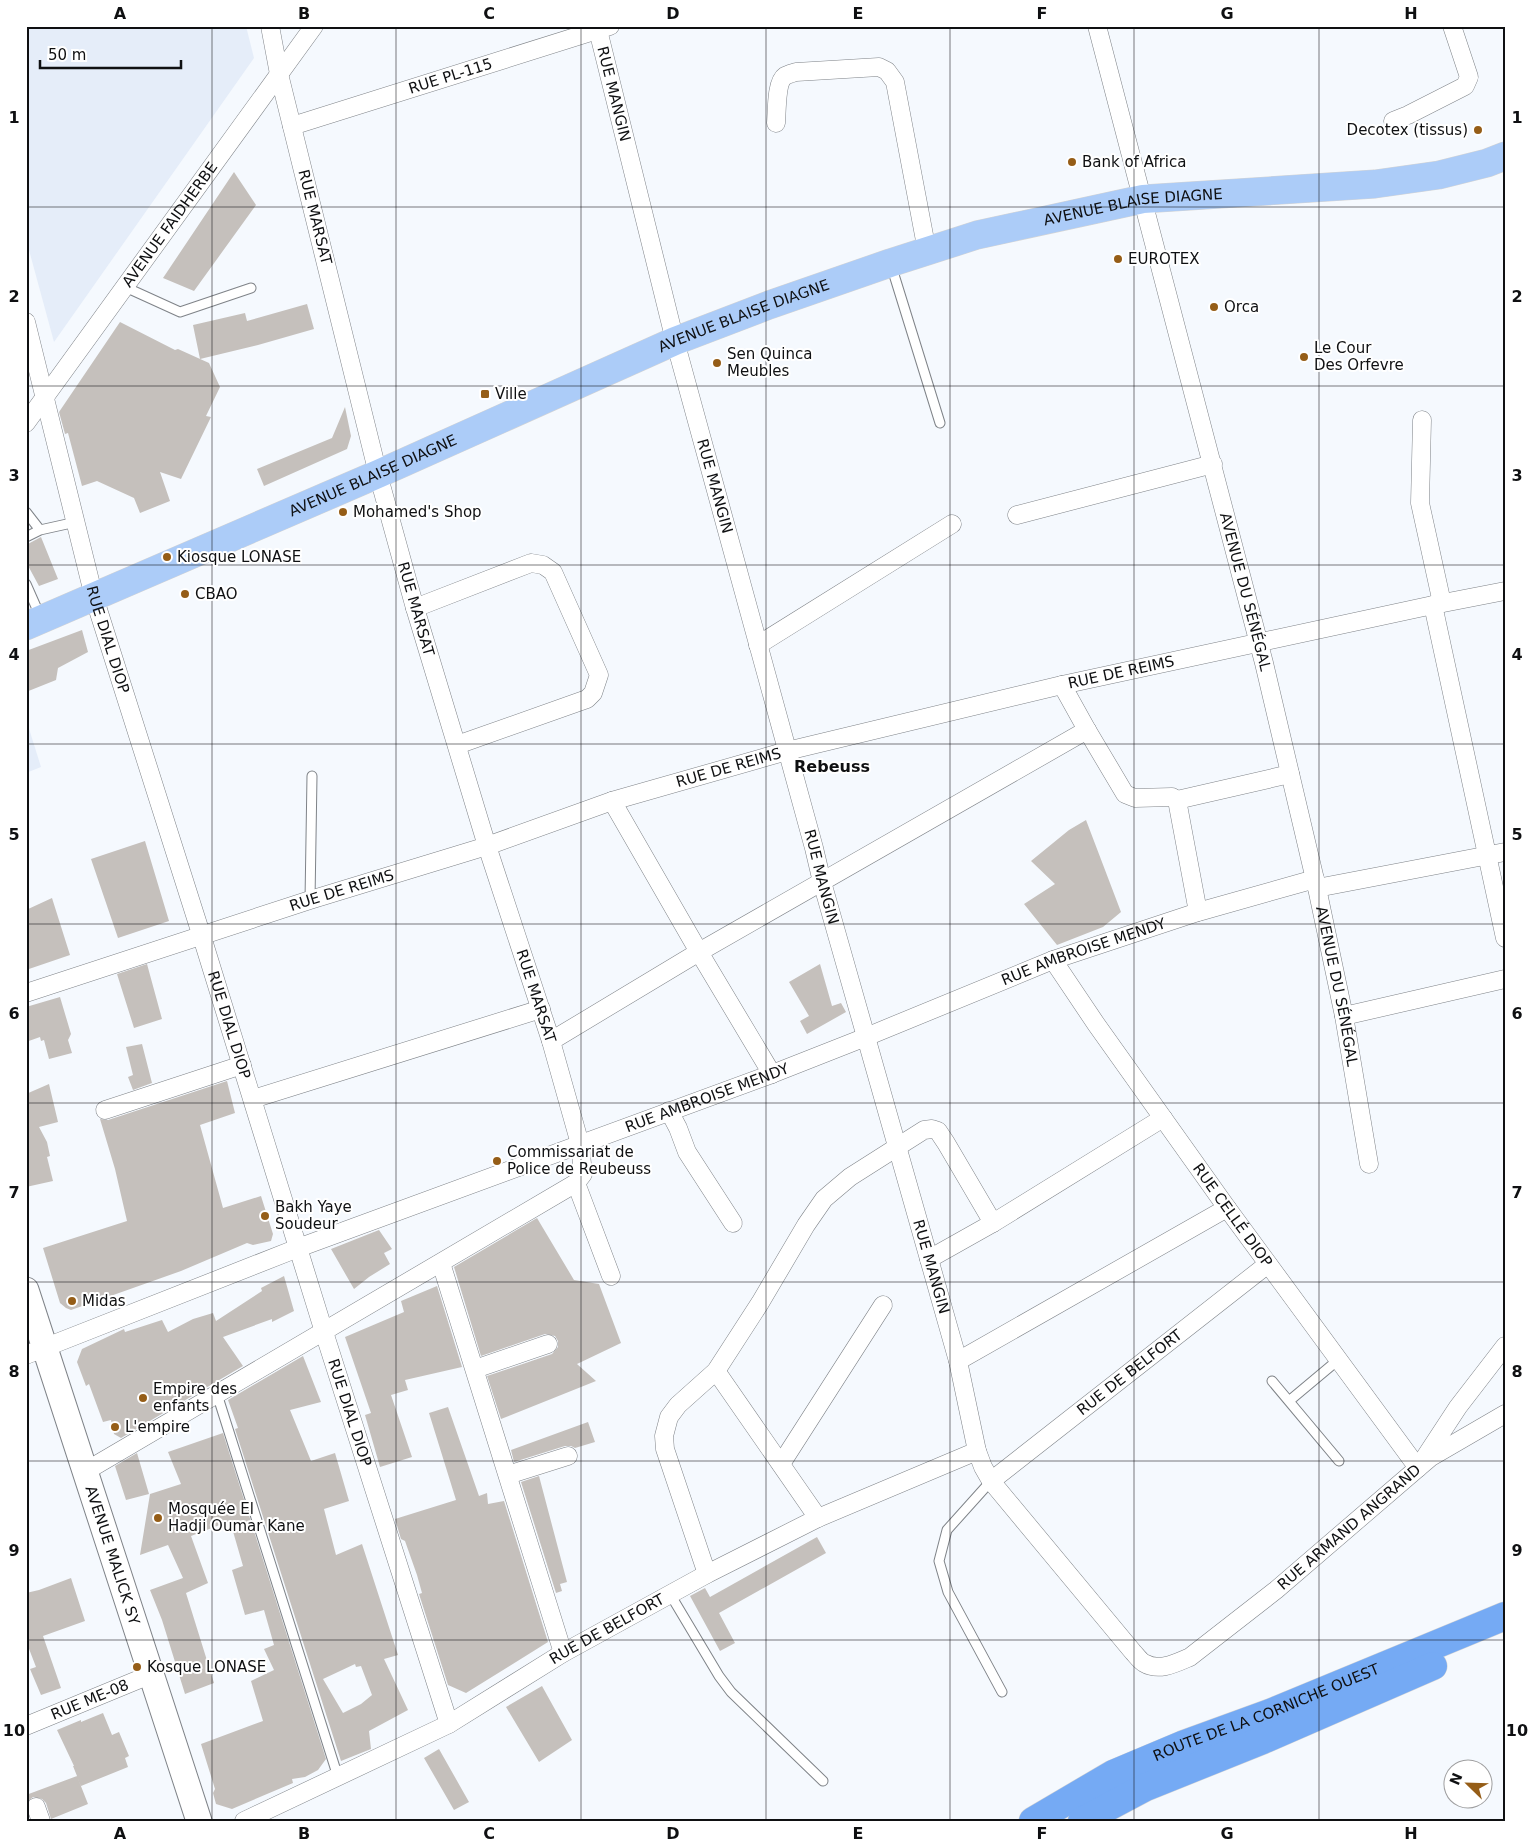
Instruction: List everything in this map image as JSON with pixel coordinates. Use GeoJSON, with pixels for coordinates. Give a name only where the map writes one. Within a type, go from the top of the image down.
{"type":"FeatureCollection","features":[{"type":"Feature","properties":{"kind":"highway","name":"ROUTE DE LA CORNICHE OUEST"},"geometry":{"type":"LineString","coordinates":[[1033,1821],[1113,1774],[1505,1616]]}},
{"type":"Feature","properties":{"kind":"highway","name":"ROUTE DE LA CORNICHE OUEST"},"geometry":{"type":"LineString","coordinates":[[1082,1821],[1146,1787],[1263,1740],[1505,1635]]}},
{"type":"Feature","properties":{"kind":"main road","name":"AVENUE BLAISE DIAGNE"},"geometry":{"type":"LineString","coordinates":[[34,623],[378,474],[675,342],[769,305],[927,251],[977,236],[1143,199],[1375,184],[1439,175],[1487,163],[1505,156]]}},
{"type":"Feature","properties":{"kind":"main road","name":"AVENUE MALICK SY"},"geometry":{"type":"LineString","coordinates":[[26,1290],[36,1351],[86,1471],[199,1821]]}},
{"type":"Feature","properties":{"kind":"street","name":"RUE MARSAT"},"geometry":{"type":"LineString","coordinates":[[270,26],[279,74],[378,474],[415,608],[487,846],[551,1041],[580,1144],[583,1174],[576,1183]]}},
{"type":"Feature","properties":{"kind":"street","name":"AVENUE FAIDHERBE"},"geometry":{"type":"LineString","coordinates":[[26,423],[314,26]]}},
{"type":"Feature","properties":{"kind":"street","name":"AVENUE DU SÉNÉGAL"},"geometry":{"type":"LineString","coordinates":[[1097,26],[1260,643],[1316,884],[1344,1016],[1369,1164]]}},
{"type":"Feature","properties":{"kind":"street"},"geometry":{"type":"LineString","coordinates":[[1392,121],[1408,115],[1465,86],[1469,77],[1452,26]]}},
{"type":"Feature","properties":{"kind":"street","name":"RUE PL-115"},"geometry":{"type":"LineString","coordinates":[[292,126],[601,27]]}},
{"type":"Feature","properties":{"kind":"street","name":"RUE MANGIN"},"geometry":{"type":"LineString","coordinates":[[601,27],[675,342],[822,882],[958,1361],[977,1451],[991,1481],[1133,1652],[1144,1663],[1158,1667]]}},
{"type":"Feature","properties":{"kind":"street"},"geometry":{"type":"LineString","coordinates":[[776,123],[778,89],[780,81],[785,76],[796,72],[879,67],[887,71],[895,82],[927,251]]}},
{"type":"Feature","properties":{"kind":"street","name":"RUE DIAL DIOP"},"geometry":{"type":"LineString","coordinates":[[26,322],[94,598],[449,1724]]}},
{"type":"Feature","properties":{"kind":"street"},"geometry":{"type":"LineString","coordinates":[[1422,420],[1420,503],[1437,604],[1486,855],[1505,938]]}},
{"type":"Feature","properties":{"kind":"street"},"geometry":{"type":"LineString","coordinates":[[1017,515],[1213,464]]}},
{"type":"Feature","properties":{"kind":"street"},"geometry":{"type":"LineString","coordinates":[[758,645],[952,524]]}},
{"type":"Feature","properties":{"kind":"street"},"geometry":{"type":"LineString","coordinates":[[415,608],[531,563],[543,565],[553,572],[599,675],[593,694],[587,699],[457,744]]}},
{"type":"Feature","properties":{"kind":"street","name":"RUE DE REIMS"},"geometry":{"type":"LineString","coordinates":[[26,993],[310,900],[487,846],[612,802],[787,751],[1062,685],[1505,591]]}},
{"type":"Feature","properties":{"kind":"street"},"geometry":{"type":"LineString","coordinates":[[1062,685],[1125,794],[1135,798],[1172,797],[1177,800],[1290,774]]}},
{"type":"Feature","properties":{"kind":"street"},"geometry":{"type":"LineString","coordinates":[[551,1041],[699,952],[1087,730]]}},
{"type":"Feature","properties":{"kind":"street"},"geometry":{"type":"LineString","coordinates":[[1177,800],[1198,912]]}},
{"type":"Feature","properties":{"kind":"street"},"geometry":{"type":"LineString","coordinates":[[612,802],[772,1074]]}},
{"type":"Feature","properties":{"kind":"street","name":"RUE AMBROISE MENDY"},"geometry":{"type":"LineString","coordinates":[[36,1351],[298,1248],[772,1074],[1052,960],[1198,912],[1316,884],[1505,852]]}},
{"type":"Feature","properties":{"kind":"street","name":"RUE CELLÉ DIOP"},"geometry":{"type":"LineString","coordinates":[[1052,960],[1227,1208],[1418,1468]]}},
{"type":"Feature","properties":{"kind":"street"},"geometry":{"type":"LineString","coordinates":[[1344,1016],[1505,979]]}},
{"type":"Feature","properties":{"kind":"street"},"geometry":{"type":"LineString","coordinates":[[252,1099],[541,1009]]}},
{"type":"Feature","properties":{"kind":"street"},"geometry":{"type":"LineString","coordinates":[[105,1110],[242,1065]]}},
{"type":"Feature","properties":{"kind":"street"},"geometry":{"type":"LineString","coordinates":[[669,1111],[687,1152],[733,1223]]}},
{"type":"Feature","properties":{"kind":"street"},"geometry":{"type":"LineString","coordinates":[[929,1259],[993,1223],[1163,1118]]}},
{"type":"Feature","properties":{"kind":"street"},"geometry":{"type":"LineString","coordinates":[[707,1574],[665,1449],[664,1436],[669,1417],[678,1405],[716,1371],[824,1199],[850,1177],[896,1147],[924,1130],[932,1129],[938,1132],[993,1223]]}},
{"type":"Feature","properties":{"kind":"street"},"geometry":{"type":"LineString","coordinates":[[86,1471],[576,1183],[611,1276]]}},
{"type":"Feature","properties":{"kind":"street"},"geometry":{"type":"LineString","coordinates":[[958,1361],[1227,1208]]}},
{"type":"Feature","properties":{"kind":"street"},"geometry":{"type":"LineString","coordinates":[[441,1263],[563,1652]]}},
{"type":"Feature","properties":{"kind":"street","name":"RUE DE BELFORT"},"geometry":{"type":"LineString","coordinates":[[991,1481],[1268,1264]]}},
{"type":"Feature","properties":{"kind":"street"},"geometry":{"type":"LineString","coordinates":[[781,1464],[883,1305]]}},
{"type":"Feature","properties":{"kind":"street"},"geometry":{"type":"LineString","coordinates":[[475,1369],[548,1344]]}},
{"type":"Feature","properties":{"kind":"street","name":"RUE ARMAND ANGRAND"},"geometry":{"type":"LineString","coordinates":[[1158,1667],[1176,1663],[1198,1651],[1276,1590],[1418,1468],[1458,1407],[1505,1346]]}},
{"type":"Feature","properties":{"kind":"street"},"geometry":{"type":"LineString","coordinates":[[716,1371],[818,1518]]}},
{"type":"Feature","properties":{"kind":"street"},"geometry":{"type":"LineString","coordinates":[[1418,1468],[1431,1457],[1505,1414]]}},
{"type":"Feature","properties":{"kind":"street","name":"RUE DE BELFORT"},"geometry":{"type":"LineString","coordinates":[[244,1821],[449,1724],[563,1652],[707,1574],[818,1518],[977,1451]]}},
{"type":"Feature","properties":{"kind":"street"},"geometry":{"type":"LineString","coordinates":[[508,1475],[568,1456]]}},
{"type":"Feature","properties":{"kind":"street","name":"RUE ME-08"},"geometry":{"type":"LineString","coordinates":[[26,1726],[152,1674]]}},
{"type":"Feature","properties":{"kind":"lane"},"geometry":{"type":"LineString","coordinates":[[890,263],[940,423]]}},
{"type":"Feature","properties":{"kind":"lane"},"geometry":{"type":"LineString","coordinates":[[125,287],[180,312],[251,288]]}},
{"type":"Feature","properties":{"kind":"lane"},"geometry":{"type":"LineString","coordinates":[[26,512],[40,530]]}},
{"type":"Feature","properties":{"kind":"lane"},"geometry":{"type":"LineString","coordinates":[[26,537],[40,530],[76,522]]}},
{"type":"Feature","properties":{"kind":"lane"},"geometry":{"type":"LineString","coordinates":[[26,584],[34,623]]}},
{"type":"Feature","properties":{"kind":"lane"},"geometry":{"type":"LineString","coordinates":[[310,900],[312,776]]}},
{"type":"Feature","properties":{"kind":"lane"},"geometry":{"type":"LineString","coordinates":[[1289,1401],[1338,1360]]}},
{"type":"Feature","properties":{"kind":"lane"},"geometry":{"type":"LineString","coordinates":[[1272,1381],[1339,1461]]}},
{"type":"Feature","properties":{"kind":"lane"},"geometry":{"type":"LineString","coordinates":[[217,1394],[338,1776]]}},
{"type":"Feature","properties":{"kind":"lane"},"geometry":{"type":"LineString","coordinates":[[991,1481],[947,1530],[940,1561],[948,1592],[1002,1692]]}},
{"type":"Feature","properties":{"kind":"lane"},"geometry":{"type":"LineString","coordinates":[[670,1594],[719,1676],[731,1692],[822,1781]]}},
{"type":"Feature","properties":{"kind":"shaded area"},"geometry":{"type":"Polygon","coordinates":[[[246,26],[254,58],[54,342],[26,239],[26,27],[246,26]]]}},
{"type":"Feature","properties":{"kind":"shaded area"},"geometry":{"type":"Polygon","coordinates":[[[26,719],[41,767],[26,773],[26,719]]]}},
{"type":"Feature","properties":{"kind":"building"},"geometry":{"type":"Polygon","coordinates":[[[234,172],[256,205],[194,291],[163,278],[234,172]]]}},
{"type":"Feature","properties":{"kind":"building"},"geometry":{"type":"Polygon","coordinates":[[[307,304],[314,329],[200,359],[193,325],[245,313],[247,321],[307,304]]]}},
{"type":"Feature","properties":{"kind":"building"},"geometry":{"type":"Polygon","coordinates":[[[120,322],[175,350],[178,349],[209,363],[220,387],[206,416],[211,417],[181,479],[160,472],[170,501],[140,513],[134,498],[97,481],[82,486],[68,433],[65,434],[59,412],[120,322]]]}},
{"type":"Feature","properties":{"kind":"building"},"geometry":{"type":"Polygon","coordinates":[[[345,407],[351,436],[347,449],[264,486],[257,469],[332,438],[345,407]]]}},
{"type":"Feature","properties":{"kind":"building"},"geometry":{"type":"Polygon","coordinates":[[[41,537],[58,579],[39,586],[26,562],[26,545],[41,537]]]}},
{"type":"Feature","properties":{"kind":"building"},"geometry":{"type":"Polygon","coordinates":[[[82,630],[88,652],[58,668],[56,680],[26,692],[26,651],[82,630]]]}},
{"type":"Feature","properties":{"kind":"building"},"geometry":{"type":"Polygon","coordinates":[[[1086,820],[1121,912],[1103,927],[1057,945],[1024,904],[1055,884],[1031,861],[1069,830],[1086,820]]]}},
{"type":"Feature","properties":{"kind":"building"},"geometry":{"type":"Polygon","coordinates":[[[145,841],[169,921],[118,938],[91,859],[145,841]]]}},
{"type":"Feature","properties":{"kind":"building"},"geometry":{"type":"Polygon","coordinates":[[[52,898],[70,955],[26,970],[26,910],[52,898]]]}},
{"type":"Feature","properties":{"kind":"building"},"geometry":{"type":"Polygon","coordinates":[[[147,964],[162,1019],[134,1028],[117,974],[147,964]]]}},
{"type":"Feature","properties":{"kind":"building"},"geometry":{"type":"Polygon","coordinates":[[[820,964],[832,1006],[841,1003],[846,1012],[807,1034],[800,1021],[809,1016],[789,982],[820,964]]]}},
{"type":"Feature","properties":{"kind":"building"},"geometry":{"type":"Polygon","coordinates":[[[60,997],[71,1034],[68,1040],[72,1053],[49,1059],[44,1040],[41,1041],[40,1037],[26,1042],[26,1007],[60,997]]]}},
{"type":"Feature","properties":{"kind":"building"},"geometry":{"type":"Polygon","coordinates":[[[142,1044],[152,1083],[133,1090],[128,1077],[133,1075],[126,1047],[142,1044]]]}},
{"type":"Feature","properties":{"kind":"building"},"geometry":{"type":"Polygon","coordinates":[[[227,1081],[235,1113],[200,1125],[223,1208],[261,1196],[273,1234],[271,1241],[253,1245],[247,1243],[181,1271],[71,1310],[66,1308],[60,1303],[43,1248],[127,1221],[115,1169],[100,1119],[108,1120],[227,1081]]]}},
{"type":"Feature","properties":{"kind":"building"},"geometry":{"type":"Polygon","coordinates":[[[49,1084],[58,1122],[39,1127],[47,1142],[50,1156],[47,1157],[53,1181],[26,1187],[26,1094],[49,1084]]]}},
{"type":"Feature","properties":{"kind":"building"},"geometry":{"type":"Polygon","coordinates":[[[537,1218],[574,1280],[599,1284],[621,1343],[577,1364],[596,1381],[501,1419],[487,1376],[552,1354],[558,1347],[558,1341],[555,1336],[545,1334],[481,1356],[454,1267],[537,1218]]]}},
{"type":"Feature","properties":{"kind":"building"},"geometry":{"type":"Polygon","coordinates":[[[379,1230],[392,1249],[384,1253],[390,1264],[354,1289],[331,1249],[379,1230]]]}},
{"type":"Feature","properties":{"kind":"building"},"geometry":{"type":"Polygon","coordinates":[[[284,1276],[294,1311],[272,1322],[272,1319],[223,1337],[243,1366],[121,1438],[114,1434],[111,1420],[103,1422],[89,1384],[86,1386],[77,1362],[82,1349],[124,1329],[125,1332],[162,1320],[168,1332],[193,1319],[213,1313],[216,1321],[262,1291],[261,1288],[284,1276]]]}},
{"type":"Feature","properties":{"kind":"building"},"geometry":{"type":"Polygon","coordinates":[[[437,1286],[462,1367],[405,1380],[408,1390],[391,1395],[412,1457],[380,1467],[365,1415],[371,1413],[345,1337],[404,1312],[401,1301],[437,1286]]]}},
{"type":"Feature","properties":{"kind":"building"},"geometry":{"type":"Polygon","coordinates":[[[303,1356],[321,1402],[290,1410],[311,1461],[335,1453],[349,1501],[324,1509],[336,1555],[362,1544],[398,1655],[384,1659],[408,1710],[369,1731],[371,1749],[341,1761],[235,1429],[238,1428],[228,1400],[303,1356]],[[355,1664],[323,1679],[343,1713],[361,1704],[372,1695],[361,1666],[356,1667],[355,1664]]]}},
{"type":"Feature","properties":{"kind":"building"},"geometry":{"type":"Polygon","coordinates":[[[448,1407],[479,1496],[487,1493],[488,1504],[504,1501],[548,1642],[466,1693],[448,1685],[419,1594],[422,1593],[417,1575],[405,1541],[401,1539],[395,1519],[456,1500],[429,1413],[448,1407]]]}},
{"type":"Feature","properties":{"kind":"building"},"geometry":{"type":"Polygon","coordinates":[[[588,1422],[595,1442],[575,1448],[565,1446],[514,1462],[511,1450],[588,1422]]]}},
{"type":"Feature","properties":{"kind":"building"},"geometry":{"type":"Polygon","coordinates":[[[223,1433],[326,1759],[318,1770],[305,1777],[292,1779],[293,1783],[232,1809],[216,1804],[213,1793],[215,1789],[201,1744],[263,1721],[251,1681],[274,1670],[264,1649],[274,1645],[264,1610],[245,1615],[232,1570],[243,1566],[230,1521],[191,1536],[208,1583],[186,1593],[214,1683],[185,1694],[162,1620],[150,1590],[183,1578],[168,1545],[140,1555],[150,1494],[181,1484],[168,1452],[223,1433]]]}},
{"type":"Feature","properties":{"kind":"building"},"geometry":{"type":"Polygon","coordinates":[[[137,1453],[149,1494],[126,1500],[115,1466],[137,1453]]]}},
{"type":"Feature","properties":{"kind":"building"},"geometry":{"type":"Polygon","coordinates":[[[539,1476],[567,1582],[560,1584],[562,1591],[556,1593],[521,1482],[539,1476]]]}},
{"type":"Feature","properties":{"kind":"building"},"geometry":{"type":"Polygon","coordinates":[[[817,1537],[826,1553],[719,1613],[735,1643],[720,1651],[690,1596],[705,1588],[710,1597],[817,1537]]]}},
{"type":"Feature","properties":{"kind":"building"},"geometry":{"type":"Polygon","coordinates":[[[71,1578],[85,1621],[43,1636],[61,1688],[41,1695],[30,1669],[36,1667],[26,1641],[26,1593],[71,1578]]]}},
{"type":"Feature","properties":{"kind":"building"},"geometry":{"type":"Polygon","coordinates":[[[542,1686],[572,1740],[539,1762],[506,1707],[542,1686]]]}},
{"type":"Feature","properties":{"kind":"building"},"geometry":{"type":"Polygon","coordinates":[[[103,1713],[112,1735],[119,1732],[129,1756],[125,1758],[128,1767],[81,1786],[57,1730],[103,1713]]]}},
{"type":"Feature","properties":{"kind":"building"},"geometry":{"type":"Polygon","coordinates":[[[439,1749],[469,1802],[454,1810],[424,1758],[439,1749]]]}},
{"type":"Feature","properties":{"kind":"building"},"geometry":{"type":"Polygon","coordinates":[[[77,1776],[88,1804],[51,1819],[46,1803],[42,1799],[33,1797],[26,1803],[26,1795],[77,1776]]]}},
{"type":"Feature","properties":{"kind":"place","name":"Decotex (tissus)"},"geometry":{"type":"Point","coordinates":[1478,130]}},
{"type":"Feature","properties":{"kind":"place","name":"Bank of Africa"},"geometry":{"type":"Point","coordinates":[1072,162]}},
{"type":"Feature","properties":{"kind":"place","name":"EUROTEX"},"geometry":{"type":"Point","coordinates":[1118,259]}},
{"type":"Feature","properties":{"kind":"place","name":"Orca"},"geometry":{"type":"Point","coordinates":[1214,307]}},
{"type":"Feature","properties":{"kind":"place","name":"Le Cour Des Orfevre"},"geometry":{"type":"Point","coordinates":[1304,357]}},
{"type":"Feature","properties":{"kind":"place","name":"Sen Quinca Meubles"},"geometry":{"type":"Point","coordinates":[717,363]}},
{"type":"Feature","properties":{"kind":"place","name":"Ville"},"geometry":{"type":"Point","coordinates":[485,394]}},
{"type":"Feature","properties":{"kind":"place","name":"Mohamed's Shop"},"geometry":{"type":"Point","coordinates":[343,512]}},
{"type":"Feature","properties":{"kind":"place","name":"Kiosque LONASE"},"geometry":{"type":"Point","coordinates":[167,557]}},
{"type":"Feature","properties":{"kind":"place","name":"CBAO"},"geometry":{"type":"Point","coordinates":[185,594]}},
{"type":"Feature","properties":{"kind":"place","name":"Commissariat de Police de Reubeuss"},"geometry":{"type":"Point","coordinates":[497,1161]}},
{"type":"Feature","properties":{"kind":"place","name":"Bakh Yaye Soudeur"},"geometry":{"type":"Point","coordinates":[265,1216]}},
{"type":"Feature","properties":{"kind":"place","name":"Midas"},"geometry":{"type":"Point","coordinates":[72,1301]}},
{"type":"Feature","properties":{"kind":"place","name":"Empire des enfants"},"geometry":{"type":"Point","coordinates":[143,1398]}},
{"type":"Feature","properties":{"kind":"place","name":"L'empire"},"geometry":{"type":"Point","coordinates":[115,1427]}},
{"type":"Feature","properties":{"kind":"place","name":"Mosquée El Hadji Oumar Kane"},"geometry":{"type":"Point","coordinates":[158,1518]}},
{"type":"Feature","properties":{"kind":"place","name":"Kosque LONASE"},"geometry":{"type":"Point","coordinates":[137,1667]}},
{"type":"Feature","properties":{"kind":"district","name":"Rebeuss"},"geometry":{"type":"Point","coordinates":[832,766]}}]}
